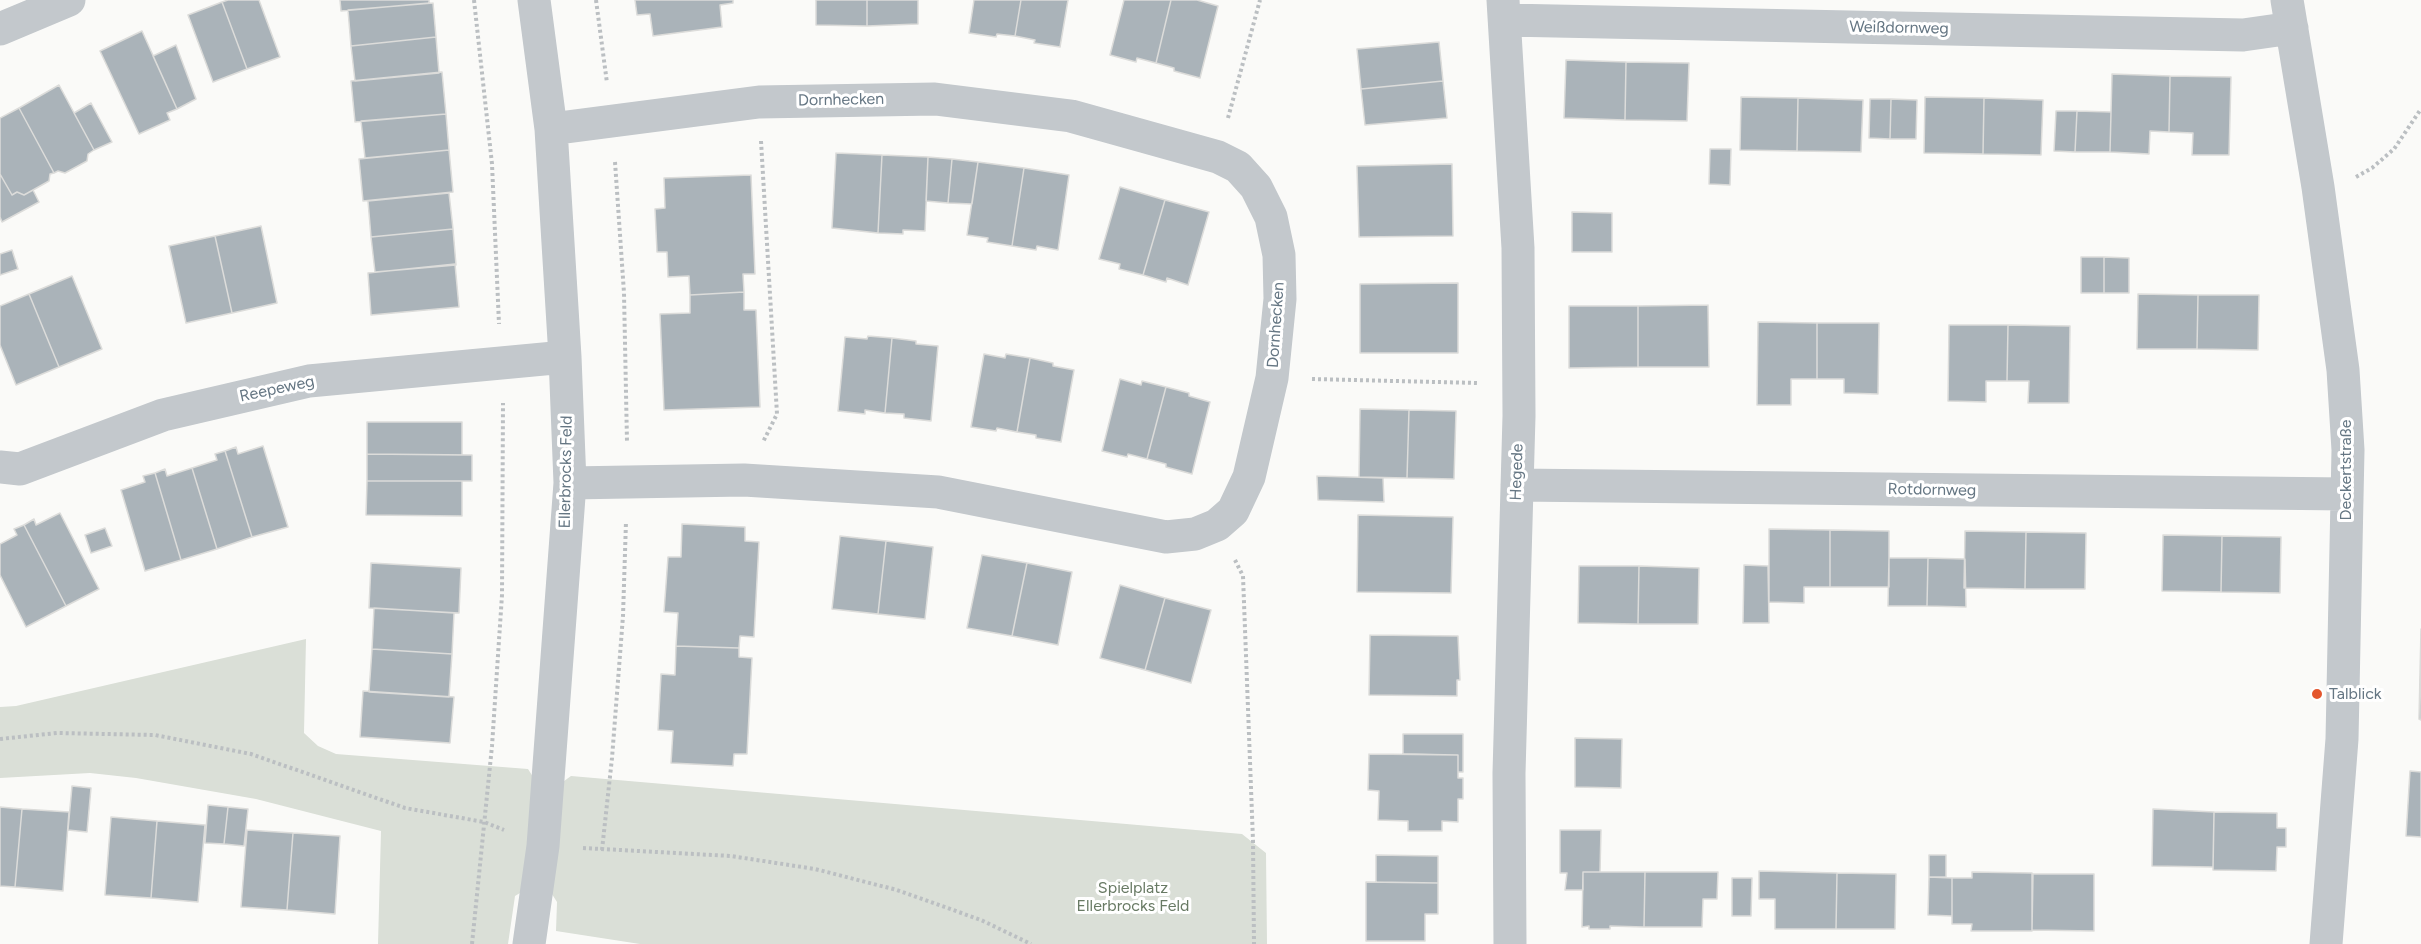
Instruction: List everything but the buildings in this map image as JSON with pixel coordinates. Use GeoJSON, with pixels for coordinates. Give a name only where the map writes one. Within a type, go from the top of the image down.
{"type":"FeatureCollection","features":[{"type":"Feature","properties":{"kind":"street"},"geometry":{"type":"LineString","coordinates":[[0,29],[69,0]]}},
{"type":"Feature","properties":{"kind":"street","name":"Ellerbrocks Feld"},"geometry":{"type":"LineString","coordinates":[[529,944],[543,846],[570,483],[551,129],[534,0]]}},
{"type":"Feature","properties":{"kind":"street","name":"Weißdornweg"},"geometry":{"type":"LineString","coordinates":[[1504,10],[2243,34],[2290,14]]}},
{"type":"Feature","properties":{"kind":"street","name":"Hegede"},"geometry":{"type":"LineString","coordinates":[[1504,10],[1518,248],[1517,485],[1509,773],[1510,944]]}},
{"type":"Feature","properties":{"kind":"street","name":"Deckertstraße"},"geometry":{"type":"LineString","coordinates":[[2290,14],[2318,187],[2343,370],[2348,450],[2342,739],[2326,944]]}},
{"type":"Feature","properties":{"kind":"street","name":"Dornhecken"},"geometry":{"type":"LineString","coordinates":[[551,129],[759,102],[935,99],[1071,116],[1218,157],[1238,167],[1256,187],[1271,218],[1279,255],[1280,299],[1272,378],[1249,477],[1233,511],[1216,525],[1195,534],[1166,537],[938,492],[744,480],[570,483]]}},
{"type":"Feature","properties":{"kind":"street","name":"Reepeweg"},"geometry":{"type":"LineString","coordinates":[[0,467],[20,469],[163,415],[309,381],[565,357]]}},
{"type":"Feature","properties":{"kind":"street","name":"Rotdornweg"},"geometry":{"type":"LineString","coordinates":[[1517,485],[2347,495]]}},
{"type":"Feature","properties":{"kind":"path"},"geometry":{"type":"LineString","coordinates":[[472,944],[492,746],[502,595],[503,405],[492,164],[474,0]]}},
{"type":"Feature","properties":{"kind":"path"},"geometry":{"type":"LineString","coordinates":[[596,0],[612,121],[624,293],[627,482],[622,628],[602,850]]}},
{"type":"Feature","properties":{"kind":"path"},"geometry":{"type":"LineString","coordinates":[[1218,157],[1260,0]]}},
{"type":"Feature","properties":{"kind":"path"},"geometry":{"type":"LineString","coordinates":[[744,480],[777,414],[759,102]]}},
{"type":"Feature","properties":{"kind":"path"},"geometry":{"type":"LineString","coordinates":[[2318,187],[2349,180],[2372,168],[2394,149],[2421,109]]}},
{"type":"Feature","properties":{"kind":"path"},"geometry":{"type":"LineString","coordinates":[[1272,378],[1518,384]]}},
{"type":"Feature","properties":{"kind":"path"},"geometry":{"type":"LineString","coordinates":[[1216,525],[1243,576],[1253,841],[1254,944]]}},
{"type":"Feature","properties":{"kind":"green space"},"geometry":{"type":"Polygon","coordinates":[[[306,639],[304,733],[318,746],[336,754],[528,769],[535,780],[525,890],[515,896],[508,944],[378,944],[381,831],[256,799],[136,778],[90,773],[0,778],[0,707],[16,706],[306,639]]]}},
{"type":"Feature","properties":{"kind":"green space","name":"Spielplatz Ellerbrocks Feld"},"geometry":{"type":"Polygon","coordinates":[[[571,776],[1242,834],[1266,853],[1267,944],[640,944],[556,931],[557,902],[550,891],[560,784],[571,776]]]}},
{"type":"Feature","properties":{"kind":"place","name":"Talblick"},"geometry":{"type":"Point","coordinates":[2317,694]}}]}
